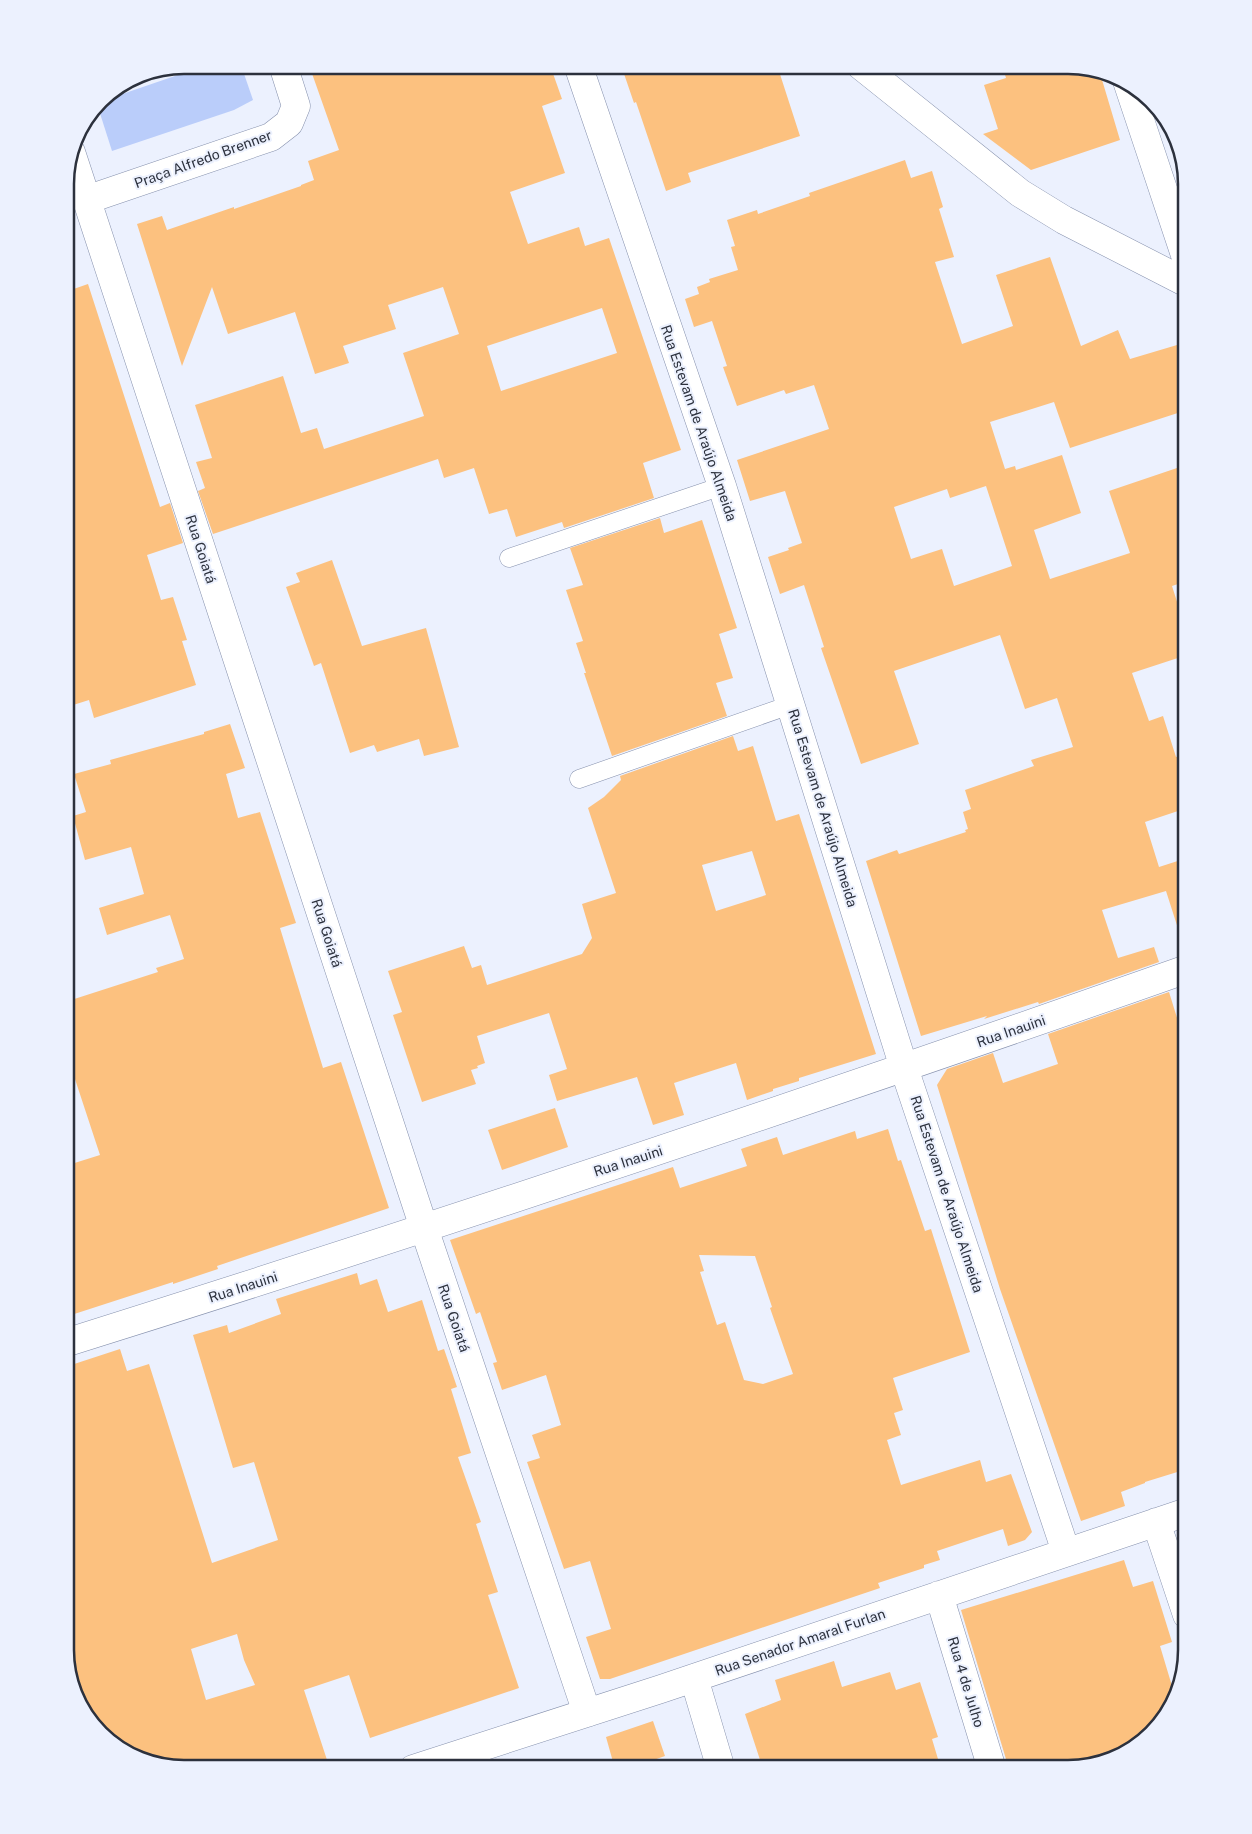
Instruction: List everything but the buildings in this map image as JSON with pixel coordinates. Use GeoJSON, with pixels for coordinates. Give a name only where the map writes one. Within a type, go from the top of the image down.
{"type":"FeatureCollection","features":[{"type":"Feature","properties":{"kind":"street","name":"Praça Alfredo Brenner"},"geometry":{"type":"LineString","coordinates":[[86,200],[271,137],[289,123],[296,106],[287,74]]}},
{"type":"Feature","properties":{"kind":"street","name":"Rua Estevam de Araújo Almeida"},"geometry":{"type":"LineString","coordinates":[[581,74],[722,486],[904,1068],[1066,1552]]}},
{"type":"Feature","properties":{"kind":"street"},"geometry":{"type":"LineString","coordinates":[[871,74],[1020,193],[1064,220],[1178,278]]}},
{"type":"Feature","properties":{"kind":"street"},"geometry":{"type":"LineString","coordinates":[[1132,95],[1178,234]]}},
{"type":"Feature","properties":{"kind":"street","name":"Rua Goiatá"},"geometry":{"type":"LineString","coordinates":[[76,167],[424,1228],[587,1713]]}},
{"type":"Feature","properties":{"kind":"street","name":"Rua Inauini"},"geometry":{"type":"LineString","coordinates":[[74,1340],[225,1293],[752,1120],[1178,972]]}},
{"type":"Feature","properties":{"kind":"street","name":"Rua Senador Amaral Furlan"},"geometry":{"type":"LineString","coordinates":[[441,1760],[694,1678],[1178,1515]]}},
{"type":"Feature","properties":{"kind":"street"},"geometry":{"type":"LineString","coordinates":[[1156,1522],[1178,1588]]}},
{"type":"Feature","properties":{"kind":"street","name":"Rua 4 de Julho"},"geometry":{"type":"LineString","coordinates":[[939,1595],[989,1760]]}},
{"type":"Feature","properties":{"kind":"street"},"geometry":{"type":"LineString","coordinates":[[694,1678],[718,1760]]}},
{"type":"Feature","properties":{"kind":"lane"},"geometry":{"type":"LineString","coordinates":[[509,558],[722,486]]}},
{"type":"Feature","properties":{"kind":"lane"},"geometry":{"type":"LineString","coordinates":[[579,779],[790,705]]}},
{"type":"Feature","properties":{"kind":"shaded area"},"geometry":{"type":"Polygon","coordinates":[[[181,74],[244,74],[253,100],[234,110],[112,151],[100,113],[119,95],[181,74]]]}}]}
